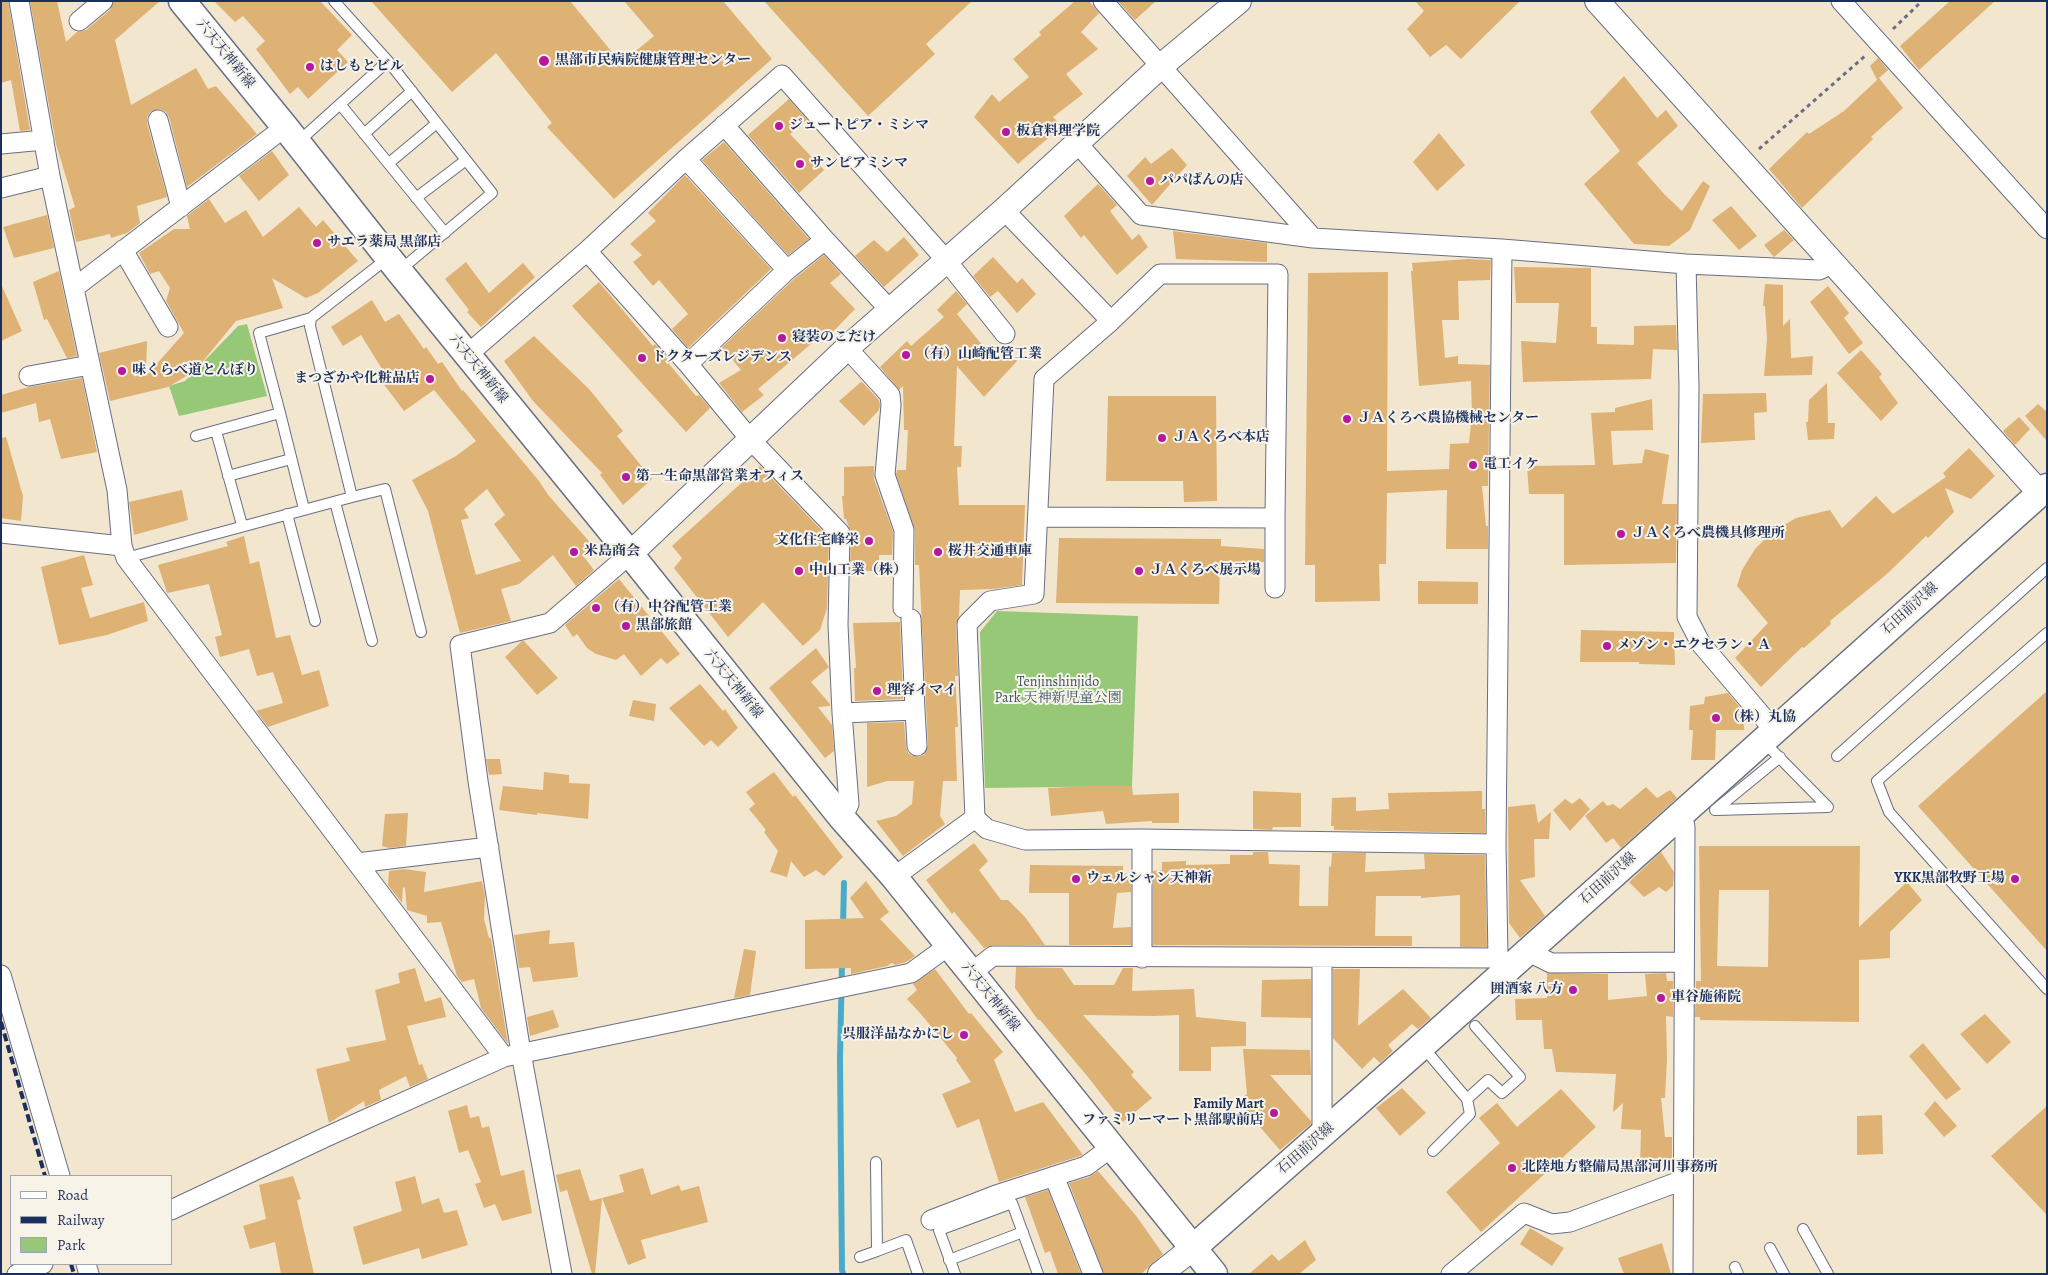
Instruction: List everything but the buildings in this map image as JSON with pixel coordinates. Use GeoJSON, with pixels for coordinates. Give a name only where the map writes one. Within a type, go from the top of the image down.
{"type":"FeatureCollection","features":[{"type":"Feature","properties":{"kind":"main road","name":"六天天神新線"},"geometry":{"type":"LineString","coordinates":[[189,4],[393,265],[630,554],[842,818],[894,877],[1194,1248]]}},
{"type":"Feature","properties":{"kind":"main road","name":"石田前沢線"},"geometry":{"type":"LineString","coordinates":[[1194,1248],[1422,1046],[1512,959],[1682,813],[1772,742],[2043,490]]}},
{"type":"Feature","properties":{"kind":"main road"},"geometry":{"type":"LineString","coordinates":[[1194,1248],[1214,1274]]}},
{"type":"Feature","properties":{"kind":"street"},"geometry":{"type":"LineString","coordinates":[[19,1],[50,176],[116,490],[124,552],[356,863],[512,1055]]}},
{"type":"Feature","properties":{"kind":"street"},"geometry":{"type":"LineString","coordinates":[[79,21],[103,1]]}},
{"type":"Feature","properties":{"kind":"street"},"geometry":{"type":"LineString","coordinates":[[1103,1],[1313,238]]}},
{"type":"Feature","properties":{"kind":"street"},"geometry":{"type":"LineString","coordinates":[[562,1274],[512,1055],[489,847],[460,645],[550,623],[630,554],[847,348],[1004,210],[1161,66],[1238,1]]}},
{"type":"Feature","properties":{"kind":"street"},"geometry":{"type":"LineString","coordinates":[[1597,1],[1832,264],[2043,490]]}},
{"type":"Feature","properties":{"kind":"street"},"geometry":{"type":"LineString","coordinates":[[1840,1],[2047,229]]}},
{"type":"Feature","properties":{"kind":"street"},"geometry":{"type":"LineString","coordinates":[[466,355],[587,251],[686,159],[782,75],[946,260],[1005,334]]}},
{"type":"Feature","properties":{"kind":"street"},"geometry":{"type":"LineString","coordinates":[[158,120],[181,207]]}},
{"type":"Feature","properties":{"kind":"street"},"geometry":{"type":"LineString","coordinates":[[724,125],[825,240],[890,310]]}},
{"type":"Feature","properties":{"kind":"street"},"geometry":{"type":"LineString","coordinates":[[74,288],[181,207],[291,135]]}},
{"type":"Feature","properties":{"kind":"street"},"geometry":{"type":"LineString","coordinates":[[1,144],[44,140]]}},
{"type":"Feature","properties":{"kind":"street"},"geometry":{"type":"LineString","coordinates":[[1077,143],[1141,215],[1313,238],[1502,249],[1686,264],[1819,270],[1832,264]]}},
{"type":"Feature","properties":{"kind":"street"},"geometry":{"type":"LineString","coordinates":[[686,159],[787,270]]}},
{"type":"Feature","properties":{"kind":"street"},"geometry":{"type":"LineString","coordinates":[[1,188],[50,176]]}},
{"type":"Feature","properties":{"kind":"street"},"geometry":{"type":"LineString","coordinates":[[1004,210],[1112,321]]}},
{"type":"Feature","properties":{"kind":"street"},"geometry":{"type":"LineString","coordinates":[[688,364],[787,270],[825,240]]}},
{"type":"Feature","properties":{"kind":"street"},"geometry":{"type":"LineString","coordinates":[[1502,249],[1496,844],[1512,959]]}},
{"type":"Feature","properties":{"kind":"street"},"geometry":{"type":"LineString","coordinates":[[123,250],[168,327]]}},
{"type":"Feature","properties":{"kind":"street"},"geometry":{"type":"LineString","coordinates":[[587,251],[688,364],[750,440],[840,533],[838,624],[849,804],[842,818]]}},
{"type":"Feature","properties":{"kind":"street"},"geometry":{"type":"LineString","coordinates":[[1686,264],[1689,386],[1687,616],[1701,644],[1772,742]]}},
{"type":"Feature","properties":{"kind":"street"},"geometry":{"type":"LineString","coordinates":[[1275,588],[1278,274],[1160,274],[1112,321],[1044,379],[1034,594],[990,601],[967,624],[975,818],[986,829],[1025,840],[1496,844]]}},
{"type":"Feature","properties":{"kind":"street"},"geometry":{"type":"LineString","coordinates":[[847,348],[890,396],[892,405],[885,475],[904,530],[907,613],[917,746]]}},
{"type":"Feature","properties":{"kind":"street"},"geometry":{"type":"LineString","coordinates":[[29,376],[90,365]]}},
{"type":"Feature","properties":{"kind":"street"},"geometry":{"type":"LineString","coordinates":[[1038,518],[1275,518]]}},
{"type":"Feature","properties":{"kind":"street"},"geometry":{"type":"LineString","coordinates":[[1,533],[124,552]]}},
{"type":"Feature","properties":{"kind":"street"},"geometry":{"type":"LineString","coordinates":[[842,712],[915,710]]}},
{"type":"Feature","properties":{"kind":"street"},"geometry":{"type":"LineString","coordinates":[[1682,813],[1685,827],[1683,1274]]}},
{"type":"Feature","properties":{"kind":"street"},"geometry":{"type":"LineString","coordinates":[[894,877],[975,818]]}},
{"type":"Feature","properties":{"kind":"street"},"geometry":{"type":"LineString","coordinates":[[1142,840],[1142,958]]}},
{"type":"Feature","properties":{"kind":"street"},"geometry":{"type":"LineString","coordinates":[[356,863],[489,847]]}},
{"type":"Feature","properties":{"kind":"street"},"geometry":{"type":"LineString","coordinates":[[172,1210],[326,1137],[512,1055],[911,973],[948,946]]}},
{"type":"Feature","properties":{"kind":"street"},"geometry":{"type":"LineString","coordinates":[[971,973],[993,956],[1512,959],[1551,963],[1684,962]]}},
{"type":"Feature","properties":{"kind":"street"},"geometry":{"type":"LineString","coordinates":[[1322,958],[1322,1136]]}},
{"type":"Feature","properties":{"kind":"street"},"geometry":{"type":"LineString","coordinates":[[1,975],[60,1175]]}},
{"type":"Feature","properties":{"kind":"street"},"geometry":{"type":"LineString","coordinates":[[931,1220],[996,1195],[1086,1166],[1112,1147]]}},
{"type":"Feature","properties":{"kind":"street"},"geometry":{"type":"LineString","coordinates":[[1054,1176],[1093,1274]]}},
{"type":"Feature","properties":{"kind":"street"},"geometry":{"type":"LineString","coordinates":[[1451,1274],[1524,1213],[1552,1224],[1570,1222],[1683,1180]]}},
{"type":"Feature","properties":{"kind":"street"},"geometry":{"type":"LineString","coordinates":[[1160,1274],[1194,1248]]}},
{"type":"Feature","properties":{"kind":"street"},"geometry":{"type":"LineString","coordinates":[[17,1274],[40,1265]]}},
{"type":"Feature","properties":{"kind":"lane"},"geometry":{"type":"LineString","coordinates":[[304,509],[259,334],[311,318],[444,233],[492,193],[388,61],[334,1]]}},
{"type":"Feature","properties":{"kind":"lane"},"geometry":{"type":"LineString","coordinates":[[291,135],[340,104],[388,61]]}},
{"type":"Feature","properties":{"kind":"lane"},"geometry":{"type":"LineString","coordinates":[[364,134],[412,92]]}},
{"type":"Feature","properties":{"kind":"lane"},"geometry":{"type":"LineString","coordinates":[[340,104],[444,233]]}},
{"type":"Feature","properties":{"kind":"lane"},"geometry":{"type":"LineString","coordinates":[[389,164],[437,123]]}},
{"type":"Feature","properties":{"kind":"lane"},"geometry":{"type":"LineString","coordinates":[[416,198],[466,160]]}},
{"type":"Feature","properties":{"kind":"lane"},"geometry":{"type":"LineString","coordinates":[[311,318],[310,326],[352,497]]}},
{"type":"Feature","properties":{"kind":"lane"},"geometry":{"type":"LineString","coordinates":[[196,436],[280,413]]}},
{"type":"Feature","properties":{"kind":"lane"},"geometry":{"type":"LineString","coordinates":[[216,431],[242,525]]}},
{"type":"Feature","properties":{"kind":"lane"},"geometry":{"type":"LineString","coordinates":[[228,476],[291,460]]}},
{"type":"Feature","properties":{"kind":"lane"},"geometry":{"type":"LineString","coordinates":[[124,552],[385,489],[421,632]]}},
{"type":"Feature","properties":{"kind":"lane"},"geometry":{"type":"LineString","coordinates":[[336,502],[372,641]]}},
{"type":"Feature","properties":{"kind":"lane"},"geometry":{"type":"LineString","coordinates":[[287,514],[315,621]]}},
{"type":"Feature","properties":{"kind":"lane"},"geometry":{"type":"LineString","coordinates":[[1837,756],[2047,568]]}},
{"type":"Feature","properties":{"kind":"lane"},"geometry":{"type":"LineString","coordinates":[[2047,633],[1877,781],[1889,812],[2047,989]]}},
{"type":"Feature","properties":{"kind":"lane"},"geometry":{"type":"LineString","coordinates":[[1772,742],[1828,807],[1715,810],[1751,781],[1772,742]]}},
{"type":"Feature","properties":{"kind":"lane"},"geometry":{"type":"LineString","coordinates":[[1467,1099],[1488,1080],[1502,1093],[1520,1077],[1475,1026]]}},
{"type":"Feature","properties":{"kind":"lane"},"geometry":{"type":"LineString","coordinates":[[1422,1046],[1467,1099],[1470,1114],[1432,1151]]}},
{"type":"Feature","properties":{"kind":"lane"},"geometry":{"type":"LineString","coordinates":[[876,1162],[877,1251]]}},
{"type":"Feature","properties":{"kind":"lane"},"geometry":{"type":"LineString","coordinates":[[955,1274],[939,1230],[1012,1203],[1038,1274]]}},
{"type":"Feature","properties":{"kind":"lane"},"geometry":{"type":"LineString","coordinates":[[1802,1228],[1828,1274]]}},
{"type":"Feature","properties":{"kind":"lane"},"geometry":{"type":"LineString","coordinates":[[949,1260],[1023,1232]]}},
{"type":"Feature","properties":{"kind":"lane"},"geometry":{"type":"LineString","coordinates":[[860,1258],[906,1240],[918,1274]]}},
{"type":"Feature","properties":{"kind":"lane"},"geometry":{"type":"LineString","coordinates":[[1770,1248],[1784,1274]]}},
{"type":"Feature","properties":{"kind":"path"},"geometry":{"type":"LineString","coordinates":[[1743,163],[1878,44],[1922,1]]}},
{"type":"Feature","properties":{"kind":"green space"},"geometry":{"type":"Polygon","coordinates":[[[247,324],[267,396],[179,416],[169,386],[185,381],[238,326],[247,324]]]}},
{"type":"Feature","properties":{"kind":"green space","name":"Tenjinshinjido Park 天神新児童公園"},"geometry":{"type":"Polygon","coordinates":[[[997,611],[1138,616],[1132,786],[985,788],[980,632],[997,611]]]}},
{"type":"Feature","properties":{"kind":"waterway"},"geometry":{"type":"LineString","coordinates":[[843,927],[844,883]]}},
{"type":"Feature","properties":{"kind":"waterway"},"geometry":{"type":"LineString","coordinates":[[842,962],[840,1059],[843,1274]]}},
{"type":"Feature","properties":{"kind":"railway"},"geometry":{"type":"LineString","coordinates":[[1,1022],[45,1175]]}},
{"type":"Feature","properties":{"kind":"railway"},"geometry":{"type":"LineString","coordinates":[[71,1265],[74,1274]]}},
{"type":"Feature","properties":{"kind":"place","name":"黒部市民病院健康管理センター"},"geometry":{"type":"Point","coordinates":[544,61]}},
{"type":"Feature","properties":{"kind":"place","name":"はしもとビル"},"geometry":{"type":"Point","coordinates":[310,67]}},
{"type":"Feature","properties":{"kind":"place","name":"ジュートピア・ミシマ"},"geometry":{"type":"Point","coordinates":[779,126]}},
{"type":"Feature","properties":{"kind":"place","name":"板倉料理学院"},"geometry":{"type":"Point","coordinates":[1006,132]}},
{"type":"Feature","properties":{"kind":"place","name":"サンピアミシマ"},"geometry":{"type":"Point","coordinates":[800,164]}},
{"type":"Feature","properties":{"kind":"place","name":"パパぱんの店"},"geometry":{"type":"Point","coordinates":[1150,181]}},
{"type":"Feature","properties":{"kind":"place","name":"サエラ薬局 黒部店"},"geometry":{"type":"Point","coordinates":[317,243]}},
{"type":"Feature","properties":{"kind":"place","name":"寝装のこだけ"},"geometry":{"type":"Point","coordinates":[782,338]}},
{"type":"Feature","properties":{"kind":"place","name":"（有）山崎配管工業"},"geometry":{"type":"Point","coordinates":[906,355]}},
{"type":"Feature","properties":{"kind":"place","name":"ドクターズレジデンス"},"geometry":{"type":"Point","coordinates":[642,358]}},
{"type":"Feature","properties":{"kind":"place","name":"味くらべ道とんぼり"},"geometry":{"type":"Point","coordinates":[122,371]}},
{"type":"Feature","properties":{"kind":"place","name":"まつざかや化粧品店"},"geometry":{"type":"Point","coordinates":[430,379]}},
{"type":"Feature","properties":{"kind":"place","name":"ＪＡくろべ農協機械センター"},"geometry":{"type":"Point","coordinates":[1347,419]}},
{"type":"Feature","properties":{"kind":"place","name":"ＪＡくろべ本店"},"geometry":{"type":"Point","coordinates":[1162,438]}},
{"type":"Feature","properties":{"kind":"place","name":"電工イケ"},"geometry":{"type":"Point","coordinates":[1473,465]}},
{"type":"Feature","properties":{"kind":"place","name":"第一生命黒部営業オフィス"},"geometry":{"type":"Point","coordinates":[626,477]}},
{"type":"Feature","properties":{"kind":"place","name":"ＪＡくろべ農機具修理所"},"geometry":{"type":"Point","coordinates":[1621,534]}},
{"type":"Feature","properties":{"kind":"place","name":"文化住宅峰栄"},"geometry":{"type":"Point","coordinates":[869,541]}},
{"type":"Feature","properties":{"kind":"place","name":"米島商会"},"geometry":{"type":"Point","coordinates":[574,552]}},
{"type":"Feature","properties":{"kind":"place","name":"桜井交通車庫"},"geometry":{"type":"Point","coordinates":[938,552]}},
{"type":"Feature","properties":{"kind":"place","name":"中山工業（株）"},"geometry":{"type":"Point","coordinates":[799,571]}},
{"type":"Feature","properties":{"kind":"place","name":"ＪＡくろべ展示場"},"geometry":{"type":"Point","coordinates":[1139,571]}},
{"type":"Feature","properties":{"kind":"place","name":"（有）中谷配管工業"},"geometry":{"type":"Point","coordinates":[596,608]}},
{"type":"Feature","properties":{"kind":"place","name":"黒部旅館"},"geometry":{"type":"Point","coordinates":[626,626]}},
{"type":"Feature","properties":{"kind":"place","name":"メゾン・エクセラン・Ａ"},"geometry":{"type":"Point","coordinates":[1607,646]}},
{"type":"Feature","properties":{"kind":"place","name":"理容イマイ"},"geometry":{"type":"Point","coordinates":[877,691]}},
{"type":"Feature","properties":{"kind":"place","name":"（株）丸協"},"geometry":{"type":"Point","coordinates":[1716,718]}},
{"type":"Feature","properties":{"kind":"place","name":"ウェルシャン天神新"},"geometry":{"type":"Point","coordinates":[1076,879]}},
{"type":"Feature","properties":{"kind":"place","name":"YKK黒部牧野工場"},"geometry":{"type":"Point","coordinates":[2015,879]}},
{"type":"Feature","properties":{"kind":"place","name":"囲酒家 八方"},"geometry":{"type":"Point","coordinates":[1573,990]}},
{"type":"Feature","properties":{"kind":"place","name":"車谷施術院"},"geometry":{"type":"Point","coordinates":[1661,998]}},
{"type":"Feature","properties":{"kind":"place","name":"呉服洋品なかにし"},"geometry":{"type":"Point","coordinates":[964,1035]}},
{"type":"Feature","properties":{"kind":"place","name":"Family Mart ファミリーマート黒部駅前店"},"geometry":{"type":"Point","coordinates":[1274,1113]}},
{"type":"Feature","properties":{"kind":"place","name":"北陸地方整備局黒部河川事務所"},"geometry":{"type":"Point","coordinates":[1512,1168]}}]}
